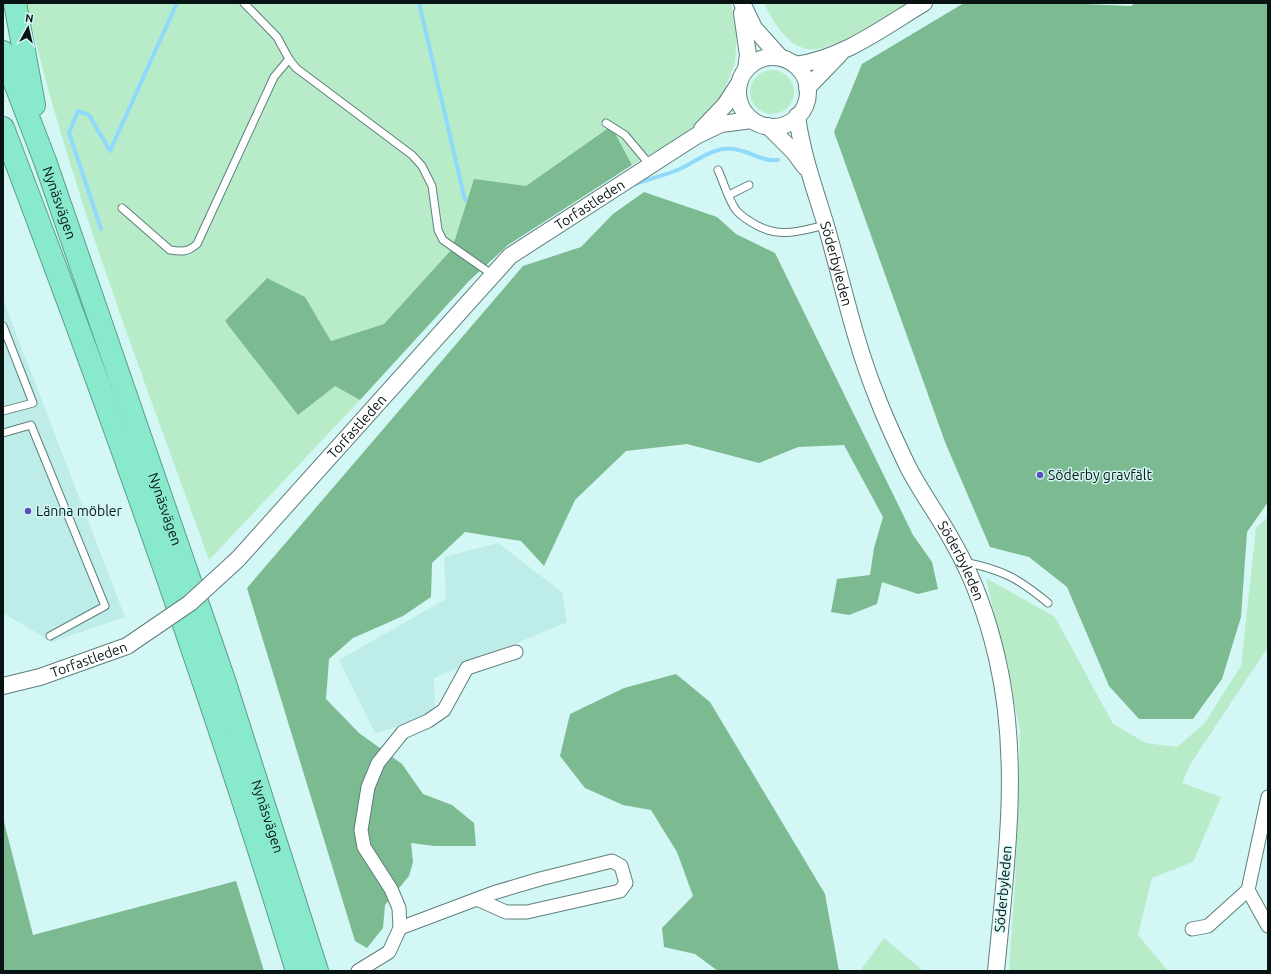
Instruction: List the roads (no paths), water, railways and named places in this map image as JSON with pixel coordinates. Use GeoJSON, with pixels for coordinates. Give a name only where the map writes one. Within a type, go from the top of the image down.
{"type":"FeatureCollection","features":[{"type":"Feature","properties":{"kind":"highway"},"geometry":{"type":"LineString","coordinates":[[15,3],[45,161]]}},
{"type":"Feature","properties":{"kind":"highway","name":"Nynäsvägen"},"geometry":{"type":"LineString","coordinates":[[3,52],[45,161],[224,680],[317,971]]}},
{"type":"Feature","properties":{"kind":"highway","name":"Nynäsvägen"},"geometry":{"type":"LineString","coordinates":[[3,128],[52,257],[196,661],[297,971]]}},
{"type":"Feature","properties":{"kind":"highway"},"geometry":{"type":"LineString","coordinates":[[3,156],[52,257]]}},
{"type":"Feature","properties":{"kind":"street"},"geometry":{"type":"LineString","coordinates":[[742,3],[754,28],[780,58]]}},
{"type":"Feature","properties":{"kind":"street"},"geometry":{"type":"LineString","coordinates":[[742,3],[747,49],[746,68],[738,85],[739,101],[742,108],[752,120],[768,126],[779,126],[788,123],[797,116],[803,108],[807,98],[807,88],[805,79],[795,64]]}},
{"type":"Feature","properties":{"kind":"street"},"geometry":{"type":"LineString","coordinates":[[746,68],[762,58],[780,58],[795,64],[810,63],[844,50],[924,3]]}},
{"type":"Feature","properties":{"kind":"street"},"geometry":{"type":"LineString","coordinates":[[807,88],[844,50]]}},
{"type":"Feature","properties":{"kind":"street","name":"Torfastleden"},"geometry":{"type":"LineString","coordinates":[[696,136],[726,104],[738,85]]}},
{"type":"Feature","properties":{"kind":"street","name":"Söderbyleden"},"geometry":{"type":"LineString","coordinates":[[797,116],[809,173],[864,360],[877,397],[910,470],[964,562],[983,608],[997,657],[1008,714],[1011,775],[1004,885],[996,971]]}},
{"type":"Feature","properties":{"kind":"street","name":"Torfastleden"},"geometry":{"type":"LineString","coordinates":[[3,686],[40,677],[127,646],[190,604],[238,559],[510,256],[696,136],[721,124],[752,120]]}},
{"type":"Feature","properties":{"kind":"street","name":"Söderbyleden"},"geometry":{"type":"LineString","coordinates":[[768,126],[794,152],[809,173]]}},
{"type":"Feature","properties":{"kind":"street"},"geometry":{"type":"LineString","coordinates":[[359,971],[389,952],[400,928],[399,908],[391,889],[364,847],[361,830],[368,787],[378,763],[403,732],[428,721],[444,710],[467,668],[516,652]]}},
{"type":"Feature","properties":{"kind":"street"},"geometry":{"type":"LineString","coordinates":[[1192,929],[1208,926],[1248,890],[1268,797]]}},
{"type":"Feature","properties":{"kind":"street"},"geometry":{"type":"LineString","coordinates":[[400,928],[477,899],[540,879],[612,861],[622,866],[626,883],[620,891],[527,912],[506,912],[477,899]]}},
{"type":"Feature","properties":{"kind":"street"},"geometry":{"type":"LineString","coordinates":[[1248,890],[1266,927],[1268,926]]}},
{"type":"Feature","properties":{"kind":"lane"},"geometry":{"type":"LineString","coordinates":[[244,3],[277,37],[289,59],[296,68],[412,155],[422,166],[432,186],[438,230],[444,240],[493,275]]}},
{"type":"Feature","properties":{"kind":"lane"},"geometry":{"type":"LineString","coordinates":[[122,208],[170,250],[180,252],[190,250],[197,244],[274,77],[289,59]]}},
{"type":"Feature","properties":{"kind":"lane"},"geometry":{"type":"LineString","coordinates":[[606,123],[625,135],[650,166]]}},
{"type":"Feature","properties":{"kind":"lane"},"geometry":{"type":"LineString","coordinates":[[718,170],[736,210],[744,217],[770,232],[798,232],[825,225]]}},
{"type":"Feature","properties":{"kind":"lane"},"geometry":{"type":"LineString","coordinates":[[729,195],[749,186]]}},
{"type":"Feature","properties":{"kind":"lane"},"geometry":{"type":"LineString","coordinates":[[3,326],[33,403],[3,411]]}},
{"type":"Feature","properties":{"kind":"lane"},"geometry":{"type":"LineString","coordinates":[[3,433],[31,425],[105,606],[50,636]]}},
{"type":"Feature","properties":{"kind":"lane"},"geometry":{"type":"LineString","coordinates":[[964,562],[994,568],[1024,583],[1048,603]]}},
{"type":"Feature","properties":{"kind":"waterway"},"geometry":{"type":"LineString","coordinates":[[101,229],[69,133],[78,111],[89,115],[110,151],[177,3]]}},
{"type":"Feature","properties":{"kind":"waterway"},"geometry":{"type":"LineString","coordinates":[[419,3],[465,200]]}},
{"type":"Feature","properties":{"kind":"waterway"},"geometry":{"type":"LineString","coordinates":[[636,184],[680,169],[706,155],[720,150],[740,150],[761,158],[778,160]]}},
{"type":"Feature","properties":{"kind":"place","name":"Söderby gravfält"},"geometry":{"type":"Point","coordinates":[1040,475]}},
{"type":"Feature","properties":{"kind":"place","name":"Länna möbler"},"geometry":{"type":"Point","coordinates":[28,511]}}]}
